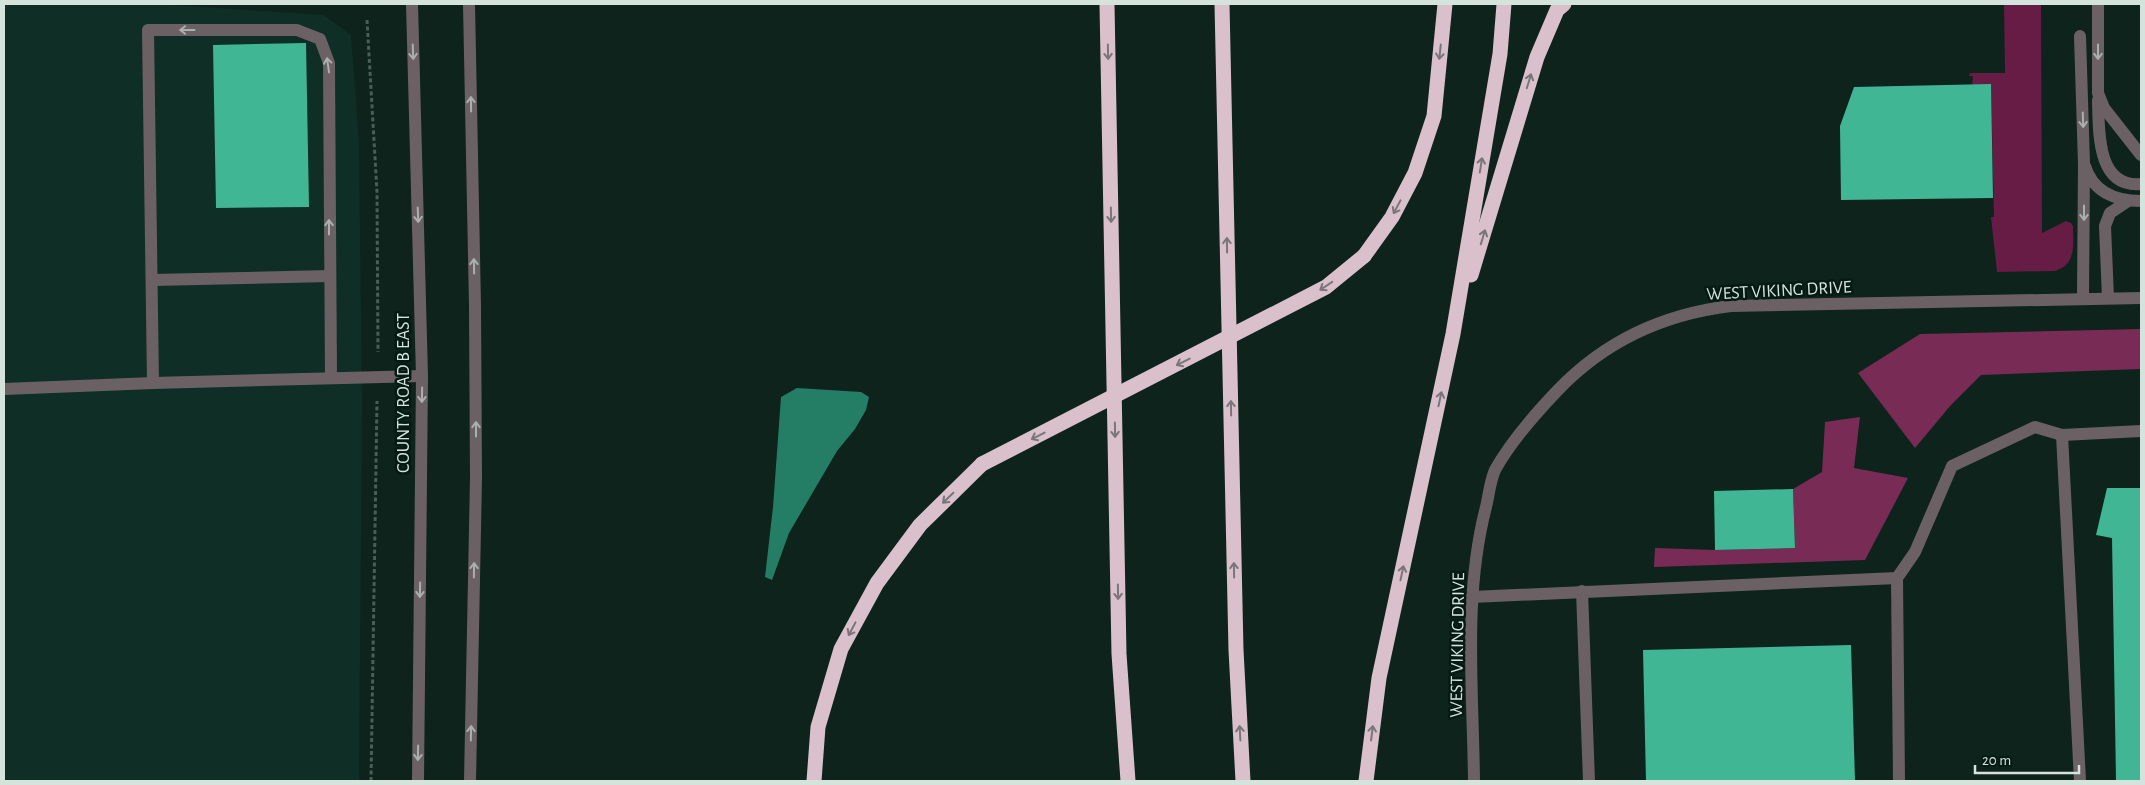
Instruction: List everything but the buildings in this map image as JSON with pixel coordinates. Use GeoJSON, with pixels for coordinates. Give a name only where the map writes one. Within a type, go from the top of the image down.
{"type":"FeatureCollection","features":[{"type":"Feature","properties":{"kind":"highway"},"geometry":{"type":"LineString","coordinates":[[1107,4],[1119,654],[1128,781]]}},
{"type":"Feature","properties":{"kind":"highway"},"geometry":{"type":"LineString","coordinates":[[1222,4],[1236,650],[1243,781]]}},
{"type":"Feature","properties":{"kind":"highway"},"geometry":{"type":"LineString","coordinates":[[814,781],[818,727],[841,649],[850,632],[877,583],[920,525],[982,464],[1326,287],[1364,256],[1392,217],[1415,173],[1429,132],[1434,116],[1445,4]]}},
{"type":"Feature","properties":{"kind":"highway"},"geometry":{"type":"LineString","coordinates":[[1366,781],[1379,678],[1453,334],[1500,54],[1504,4]]}},
{"type":"Feature","properties":{"kind":"highway"},"geometry":{"type":"LineString","coordinates":[[1453,334],[1537,57],[1557,10],[1564,4]]}},
{"type":"Feature","properties":{"kind":"street","name":"COUNTY ROAD B EAST"},"geometry":{"type":"LineString","coordinates":[[412,4],[422,376],[418,781]]}},
{"type":"Feature","properties":{"kind":"street"},"geometry":{"type":"LineString","coordinates":[[469,4],[475,296],[476,468],[470,781]]}},
{"type":"Feature","properties":{"kind":"street"},"geometry":{"type":"LineString","coordinates":[[2098,4],[2098,93],[2100,140],[2103,159],[2120,179],[2131,185],[2141,184]]}},
{"type":"Feature","properties":{"kind":"street"},"geometry":{"type":"LineString","coordinates":[[153,382],[148,30],[297,30],[320,39],[329,63],[331,378]]}},
{"type":"Feature","properties":{"kind":"street"},"geometry":{"type":"LineString","coordinates":[[2080,36],[2084,164],[2083,298]]}},
{"type":"Feature","properties":{"kind":"street"},"geometry":{"type":"LineString","coordinates":[[2098,93],[2104,108],[2141,155]]}},
{"type":"Feature","properties":{"kind":"street"},"geometry":{"type":"LineString","coordinates":[[2084,164],[2086,172],[2100,191],[2113,198],[2141,201]]}},
{"type":"Feature","properties":{"kind":"street"},"geometry":{"type":"LineString","coordinates":[[2108,298],[2105,226],[2110,213],[2128,201]]}},
{"type":"Feature","properties":{"kind":"street"},"geometry":{"type":"LineString","coordinates":[[152,280],[330,276]]}},
{"type":"Feature","properties":{"kind":"street","name":"WEST VIKING DRIVE"},"geometry":{"type":"LineString","coordinates":[[1474,781],[1472,596],[1479,533],[1495,472],[1533,417],[1576,371],[1626,338],[1676,316],[1731,306],[2141,298]]}},
{"type":"Feature","properties":{"kind":"street"},"geometry":{"type":"LineString","coordinates":[[4,389],[153,382],[422,376]]}},
{"type":"Feature","properties":{"kind":"street"},"geometry":{"type":"LineString","coordinates":[[1898,781],[1897,578],[1915,552],[1952,466],[2035,427],[2062,435],[2141,431]]}},
{"type":"Feature","properties":{"kind":"street"},"geometry":{"type":"LineString","coordinates":[[2062,435],[2080,781]]}},
{"type":"Feature","properties":{"kind":"street"},"geometry":{"type":"LineString","coordinates":[[1472,596],[1897,578]]}},
{"type":"Feature","properties":{"kind":"street"},"geometry":{"type":"LineString","coordinates":[[1582,591],[1589,781]]}},
{"type":"Feature","properties":{"kind":"shaded area"},"geometry":{"type":"Polygon","coordinates":[[[4,4],[154,4],[324,15],[351,35],[359,142],[362,404],[359,781],[4,781],[4,4]]]}},
{"type":"Feature","properties":{"kind":"shaded area"},"geometry":{"type":"Polygon","coordinates":[[[2004,4],[2041,4],[2042,233],[2066,221],[2073,226],[2073,247],[2070,259],[2062,268],[2055,271],[1997,272],[1991,217],[1994,217],[1991,85],[1972,85],[1973,76],[1969,76],[1970,73],[2005,73],[2004,4]]]}},
{"type":"Feature","properties":{"kind":"shaded area"},"geometry":{"type":"Polygon","coordinates":[[[2141,329],[2141,369],[1981,375],[1951,405],[1915,448],[1858,373],[1920,334],[2141,329]]]}},
{"type":"Feature","properties":{"kind":"shaded area"},"geometry":{"type":"Polygon","coordinates":[[[797,388],[861,392],[869,397],[866,410],[855,429],[837,451],[789,533],[772,580],[765,577],[773,507],[781,397],[797,388]]]}},
{"type":"Feature","properties":{"kind":"shaded area"},"geometry":{"type":"Polygon","coordinates":[[[1860,417],[1854,468],[1908,478],[1865,560],[1654,567],[1655,548],[1715,550],[1795,548],[1793,489],[1822,472],[1825,422],[1860,417]]]}}]}
